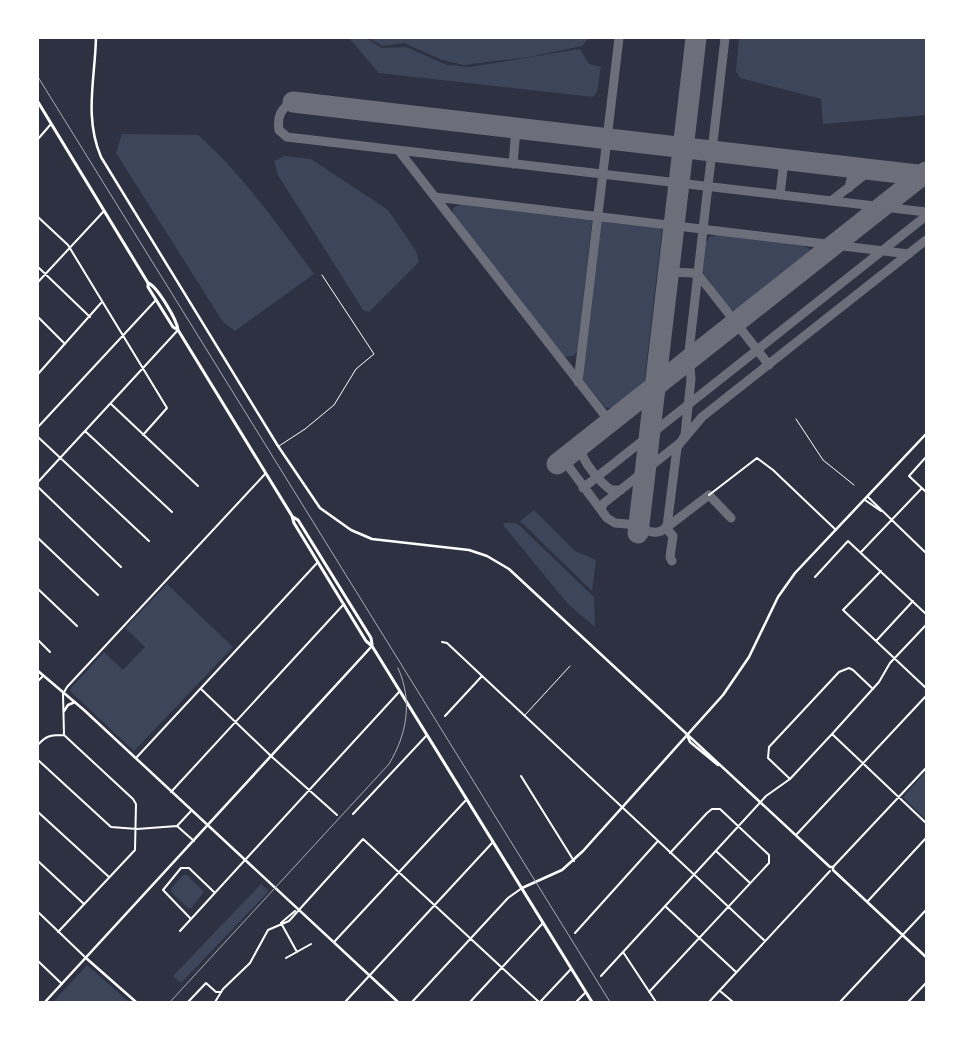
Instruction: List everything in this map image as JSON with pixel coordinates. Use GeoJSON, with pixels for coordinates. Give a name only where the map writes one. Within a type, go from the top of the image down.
{"type":"FeatureCollection","features":[{"type":"Feature","properties":{"kind":"main road"},"geometry":{"type":"LineString","coordinates":[[38,102],[148,283],[156,300],[172,326],[178,330]]}},
{"type":"Feature","properties":{"kind":"main road"},"geometry":{"type":"LineString","coordinates":[[148,283],[153,285],[177,324],[178,330],[366,641],[372,646],[592,1002]]}},
{"type":"Feature","properties":{"kind":"main road"},"geometry":{"type":"LineString","coordinates":[[292,516],[298,520],[371,638],[372,646]]}},
{"type":"Feature","properties":{"kind":"street"},"geometry":{"type":"LineString","coordinates":[[96,38],[90,110],[92,127],[101,157],[278,446],[316,504],[332,518],[372,539],[393,543],[469,550],[487,556],[508,569],[926,958]]}},
{"type":"Feature","properties":{"kind":"street"},"geometry":{"type":"LineString","coordinates":[[38,139],[51,124]]}},
{"type":"Feature","properties":{"kind":"street"},"geometry":{"type":"LineString","coordinates":[[38,282],[104,210]]}},
{"type":"Feature","properties":{"kind":"street"},"geometry":{"type":"LineString","coordinates":[[38,216],[69,248],[167,408],[143,435]]}},
{"type":"Feature","properties":{"kind":"street"},"geometry":{"type":"LineString","coordinates":[[38,267],[90,316]]}},
{"type":"Feature","properties":{"kind":"street"},"geometry":{"type":"LineString","coordinates":[[38,427],[156,300]]}},
{"type":"Feature","properties":{"kind":"street"},"geometry":{"type":"LineString","coordinates":[[38,372],[101,303]]}},
{"type":"Feature","properties":{"kind":"street"},"geometry":{"type":"LineString","coordinates":[[38,317],[65,344]]}},
{"type":"Feature","properties":{"kind":"street"},"geometry":{"type":"LineString","coordinates":[[38,482],[178,330]]}},
{"type":"Feature","properties":{"kind":"street"},"geometry":{"type":"LineString","coordinates":[[110,404],[198,486]]}},
{"type":"Feature","properties":{"kind":"street"},"geometry":{"type":"LineString","coordinates":[[85,431],[172,512]]}},
{"type":"Feature","properties":{"kind":"street"},"geometry":{"type":"LineString","coordinates":[[412,1002],[508,898],[522,888],[562,870],[574,861],[736,677],[778,597],[796,574],[926,434]]}},
{"type":"Feature","properties":{"kind":"street"},"geometry":{"type":"LineString","coordinates":[[38,437],[149,541]]}},
{"type":"Feature","properties":{"kind":"street"},"geometry":{"type":"LineString","coordinates":[[926,457],[909,476],[926,492]]}},
{"type":"Feature","properties":{"kind":"street"},"geometry":{"type":"LineString","coordinates":[[709,495],[757,458],[773,470],[837,530]]}},
{"type":"Feature","properties":{"kind":"street"},"geometry":{"type":"LineString","coordinates":[[64,735],[63,694],[67,687],[266,473]]}},
{"type":"Feature","properties":{"kind":"street"},"geometry":{"type":"LineString","coordinates":[[38,487],[122,567]]}},
{"type":"Feature","properties":{"kind":"street"},"geometry":{"type":"LineString","coordinates":[[860,552],[922,488]]}},
{"type":"Feature","properties":{"kind":"street"},"geometry":{"type":"LineString","coordinates":[[868,497],[926,553]]}},
{"type":"Feature","properties":{"kind":"street"},"geometry":{"type":"LineString","coordinates":[[865,500],[883,512]]}},
{"type":"Feature","properties":{"kind":"street"},"geometry":{"type":"LineString","coordinates":[[38,538],[98,595]]}},
{"type":"Feature","properties":{"kind":"street"},"geometry":{"type":"LineString","coordinates":[[815,577],[848,541],[926,614]]}},
{"type":"Feature","properties":{"kind":"street"},"geometry":{"type":"LineString","coordinates":[[135,758],[318,562]]}},
{"type":"Feature","properties":{"kind":"street"},"geometry":{"type":"LineString","coordinates":[[881,571],[843,610],[926,688]]}},
{"type":"Feature","properties":{"kind":"street"},"geometry":{"type":"LineString","coordinates":[[38,589],[77,626]]}},
{"type":"Feature","properties":{"kind":"street"},"geometry":{"type":"LineString","coordinates":[[876,641],[913,601]]}},
{"type":"Feature","properties":{"kind":"street"},"geometry":{"type":"LineString","coordinates":[[171,792],[344,604]]}},
{"type":"Feature","properties":{"kind":"street"},"geometry":{"type":"LineString","coordinates":[[602,976],[760,802],[790,779],[832,734],[873,689],[894,658],[926,625]]}},
{"type":"Feature","properties":{"kind":"street"},"geometry":{"type":"LineString","coordinates":[[38,640],[50,652]]}},
{"type":"Feature","properties":{"kind":"street"},"geometry":{"type":"LineString","coordinates":[[442,642],[447,643],[765,941]]}},
{"type":"Feature","properties":{"kind":"street"},"geometry":{"type":"LineString","coordinates":[[45,1002],[372,646]]}},
{"type":"Feature","properties":{"kind":"street"},"geometry":{"type":"LineString","coordinates":[[790,779],[771,762],[767,752],[769,747],[839,672],[849,668],[873,689]]}},
{"type":"Feature","properties":{"kind":"street"},"geometry":{"type":"LineString","coordinates":[[38,671],[63,694],[75,702],[398,1002]]}},
{"type":"Feature","properties":{"kind":"street"},"geometry":{"type":"LineString","coordinates":[[38,681],[43,676]]}},
{"type":"Feature","properties":{"kind":"street"},"geometry":{"type":"LineString","coordinates":[[445,716],[482,676]]}},
{"type":"Feature","properties":{"kind":"street"},"geometry":{"type":"LineString","coordinates":[[201,689],[271,756],[337,815]]}},
{"type":"Feature","properties":{"kind":"street"},"geometry":{"type":"LineString","coordinates":[[180,931],[400,691]]}},
{"type":"Feature","properties":{"kind":"street"},"geometry":{"type":"LineString","coordinates":[[796,835],[926,696]]}},
{"type":"Feature","properties":{"kind":"street"},"geometry":{"type":"LineString","coordinates":[[64,711],[68,705],[75,702]]}},
{"type":"Feature","properties":{"kind":"street"},"geometry":{"type":"LineString","coordinates":[[832,734],[926,823]]}},
{"type":"Feature","properties":{"kind":"street"},"geometry":{"type":"LineString","coordinates":[[38,745],[44,737],[64,735],[136,804],[137,829],[135,850],[58,932]]}},
{"type":"Feature","properties":{"kind":"street"},"geometry":{"type":"LineString","coordinates":[[352,814],[427,735]]}},
{"type":"Feature","properties":{"kind":"street"},"geometry":{"type":"LineString","coordinates":[[38,760],[111,827],[137,829],[177,826],[191,811]]}},
{"type":"Feature","properties":{"kind":"street"},"geometry":{"type":"LineString","coordinates":[[709,1002],[926,768]]}},
{"type":"Feature","properties":{"kind":"street"},"geometry":{"type":"LineString","coordinates":[[521,776],[574,861]]}},
{"type":"Feature","properties":{"kind":"street"},"geometry":{"type":"LineString","coordinates":[[334,943],[467,799]]}},
{"type":"Feature","properties":{"kind":"street"},"geometry":{"type":"LineString","coordinates":[[649,992],[770,859],[769,855],[720,810],[712,809],[670,853]]}},
{"type":"Feature","properties":{"kind":"street"},"geometry":{"type":"LineString","coordinates":[[38,812],[109,877]]}},
{"type":"Feature","properties":{"kind":"street"},"geometry":{"type":"LineString","coordinates":[[177,826],[194,841]]}},
{"type":"Feature","properties":{"kind":"street"},"geometry":{"type":"LineString","coordinates":[[867,902],[926,838]]}},
{"type":"Feature","properties":{"kind":"street"},"geometry":{"type":"LineString","coordinates":[[215,1002],[220,992],[250,963],[268,930],[289,920],[363,839],[539,1002],[571,969]]}},
{"type":"Feature","properties":{"kind":"street"},"geometry":{"type":"LineString","coordinates":[[575,933],[658,841]]}},
{"type":"Feature","properties":{"kind":"street"},"geometry":{"type":"LineString","coordinates":[[345,1002],[493,842]]}},
{"type":"Feature","properties":{"kind":"street"},"geometry":{"type":"LineString","coordinates":[[716,851],[750,883]]}},
{"type":"Feature","properties":{"kind":"street"},"geometry":{"type":"LineString","coordinates":[[38,861],[84,904]]}},
{"type":"Feature","properties":{"kind":"street"},"geometry":{"type":"LineString","coordinates":[[191,919],[163,890],[181,868],[188,868],[215,892]]}},
{"type":"Feature","properties":{"kind":"street"},"geometry":{"type":"LineString","coordinates":[[666,906],[736,972]]}},
{"type":"Feature","properties":{"kind":"street"},"geometry":{"type":"LineString","coordinates":[[840,1002],[926,910]]}},
{"type":"Feature","properties":{"kind":"street"},"geometry":{"type":"LineString","coordinates":[[38,912],[136,1002]]}},
{"type":"Feature","properties":{"kind":"street"},"geometry":{"type":"LineString","coordinates":[[281,923],[296,952]]}},
{"type":"Feature","properties":{"kind":"street"},"geometry":{"type":"LineString","coordinates":[[470,1002],[543,923]]}},
{"type":"Feature","properties":{"kind":"street"},"geometry":{"type":"LineString","coordinates":[[286,958],[311,944]]}},
{"type":"Feature","properties":{"kind":"street"},"geometry":{"type":"LineString","coordinates":[[623,952],[656,1002]]}},
{"type":"Feature","properties":{"kind":"street"},"geometry":{"type":"LineString","coordinates":[[38,961],[62,984]]}},
{"type":"Feature","properties":{"kind":"street"},"geometry":{"type":"LineString","coordinates":[[188,1002],[206,983],[216,992],[220,992]]}},
{"type":"Feature","properties":{"kind":"street"},"geometry":{"type":"LineString","coordinates":[[908,1002],[926,983]]}},
{"type":"Feature","properties":{"kind":"street"},"geometry":{"type":"LineString","coordinates":[[720,991],[733,1002]]}},
{"type":"Feature","properties":{"kind":"street"},"geometry":{"type":"LineString","coordinates":[[576,1002],[586,992]]}},
{"type":"Feature","properties":{"kind":"lane"},"geometry":{"type":"LineString","coordinates":[[278,446],[305,429],[334,405],[356,369],[374,354],[322,275]]}},
{"type":"Feature","properties":{"kind":"lane"},"geometry":{"type":"LineString","coordinates":[[796,419],[823,460],[854,485]]}},
{"type":"Feature","properties":{"kind":"lane"},"geometry":{"type":"LineString","coordinates":[[524,715],[570,666]]}},
{"type":"Feature","properties":{"kind":"shaded area"},"geometry":{"type":"Polygon","coordinates":[[[349,38],[366,38],[382,48],[406,47],[447,65],[470,67],[580,49],[589,64],[601,67],[597,92],[593,97],[379,73],[349,38]]]}},
{"type":"Feature","properties":{"kind":"shaded area"},"geometry":{"type":"Polygon","coordinates":[[[369,38],[589,38],[582,46],[529,57],[464,65],[442,60],[404,43],[382,46],[369,38]]]}},
{"type":"Feature","properties":{"kind":"shaded area"},"geometry":{"type":"Polygon","coordinates":[[[739,38],[926,38],[926,115],[823,124],[821,99],[740,78],[736,71],[739,38]]]}},
{"type":"Feature","properties":{"kind":"shaded area"},"geometry":{"type":"Polygon","coordinates":[[[122,134],[198,135],[245,184],[314,274],[235,331],[223,322],[116,153],[122,134]]]}},
{"type":"Feature","properties":{"kind":"shaded area"},"geometry":{"type":"Polygon","coordinates":[[[285,156],[311,159],[388,210],[416,251],[419,262],[369,312],[363,310],[278,175],[274,161],[285,156]]]}},
{"type":"Feature","properties":{"kind":"shaded area"},"geometry":{"type":"Polygon","coordinates":[[[461,204],[590,219],[592,222],[577,352],[573,356],[565,357],[453,216],[453,208],[461,204]]]}},
{"type":"Feature","properties":{"kind":"shaded area"},"geometry":{"type":"Polygon","coordinates":[[[602,221],[658,227],[662,230],[644,385],[614,409],[605,407],[584,381],[582,373],[599,224],[602,221]]]}},
{"type":"Feature","properties":{"kind":"shaded area"},"geometry":{"type":"Polygon","coordinates":[[[721,234],[797,243],[810,249],[810,253],[736,311],[730,309],[702,271],[704,247],[709,237],[721,234]]]}},
{"type":"Feature","properties":{"kind":"shaded area"},"geometry":{"type":"Polygon","coordinates":[[[534,510],[575,551],[596,560],[592,591],[520,521],[534,510]]]}},
{"type":"Feature","properties":{"kind":"shaded area"},"geometry":{"type":"Polygon","coordinates":[[[505,523],[515,523],[520,526],[594,597],[595,627],[568,604],[503,525],[505,523]]]}},
{"type":"Feature","properties":{"kind":"shaded area"},"geometry":{"type":"Polygon","coordinates":[[[167,584],[233,647],[134,751],[70,689],[104,652],[123,670],[145,647],[125,628],[167,584]]]}},
{"type":"Feature","properties":{"kind":"shaded area"},"geometry":{"type":"Polygon","coordinates":[[[926,771],[926,820],[903,797],[926,771]]]}},
{"type":"Feature","properties":{"kind":"shaded area"},"geometry":{"type":"Polygon","coordinates":[[[183,875],[187,875],[204,892],[191,908],[188,908],[171,892],[171,888],[183,875]]]}},
{"type":"Feature","properties":{"kind":"shaded area"},"geometry":{"type":"Polygon","coordinates":[[[261,884],[269,891],[181,983],[173,976],[261,884]]]}},
{"type":"Feature","properties":{"kind":"shaded area"},"geometry":{"type":"Polygon","coordinates":[[[87,965],[129,1002],[53,1002],[87,965]]]}},
{"type":"Feature","properties":{"kind":"taxiway"},"geometry":{"type":"LineString","coordinates":[[578,382],[619,38]]}},
{"type":"Feature","properties":{"kind":"taxiway"},"geometry":{"type":"LineString","coordinates":[[640,520],[643,528],[653,532],[662,531],[667,526],[677,448],[685,435],[691,379],[689,351],[725,38]]}},
{"type":"Feature","properties":{"kind":"taxiway"},"geometry":{"type":"LineString","coordinates":[[293,102],[285,107],[279,121],[279,130],[287,137],[926,212]]}},
{"type":"Feature","properties":{"kind":"taxiway"},"geometry":{"type":"LineString","coordinates":[[513,164],[516,129]]}},
{"type":"Feature","properties":{"kind":"taxiway"},"geometry":{"type":"LineString","coordinates":[[399,151],[610,422]]}},
{"type":"Feature","properties":{"kind":"taxiway"},"geometry":{"type":"LineString","coordinates":[[780,195],[784,160]]}},
{"type":"Feature","properties":{"kind":"taxiway"},"geometry":{"type":"LineString","coordinates":[[845,167],[852,175],[849,188]]}},
{"type":"Feature","properties":{"kind":"taxiway"},"geometry":{"type":"LineString","coordinates":[[831,201],[871,170]]}},
{"type":"Feature","properties":{"kind":"taxiway"},"geometry":{"type":"LineString","coordinates":[[435,197],[909,254]]}},
{"type":"Feature","properties":{"kind":"taxiway"},"geometry":{"type":"LineString","coordinates":[[583,488],[926,216]]}},
{"type":"Feature","properties":{"kind":"taxiway"},"geometry":{"type":"LineString","coordinates":[[603,513],[601,508],[604,503],[681,442],[702,417],[926,240]]}},
{"type":"Feature","properties":{"kind":"taxiway"},"geometry":{"type":"LineString","coordinates":[[669,272],[693,273],[700,277],[769,365]]}},
{"type":"Feature","properties":{"kind":"taxiway"},"geometry":{"type":"LineString","coordinates":[[583,443],[582,453],[592,471],[611,490],[621,490]]}},
{"type":"Feature","properties":{"kind":"taxiway"},"geometry":{"type":"LineString","coordinates":[[574,450],[569,460],[569,467],[607,518],[615,523],[639,525]]}},
{"type":"Feature","properties":{"kind":"taxiway"},"geometry":{"type":"LineString","coordinates":[[672,561],[670,557],[673,536],[666,528],[709,495],[731,518]]}},
{"type":"Feature","properties":{"kind":"runway"},"geometry":{"type":"LineString","coordinates":[[638,533],[696,38]]}},
{"type":"Feature","properties":{"kind":"runway"},"geometry":{"type":"LineString","coordinates":[[293,102],[926,176]]}},
{"type":"Feature","properties":{"kind":"runway"},"geometry":{"type":"LineString","coordinates":[[557,464],[926,172]]}},
{"type":"Feature","properties":{"kind":"railway"},"geometry":{"type":"LineString","coordinates":[[38,77],[610,1002]]}},
{"type":"Feature","properties":{"kind":"railway"},"geometry":{"type":"LineString","coordinates":[[170,1002],[389,764],[400,741],[406,717],[403,680],[398,668]]}}]}
